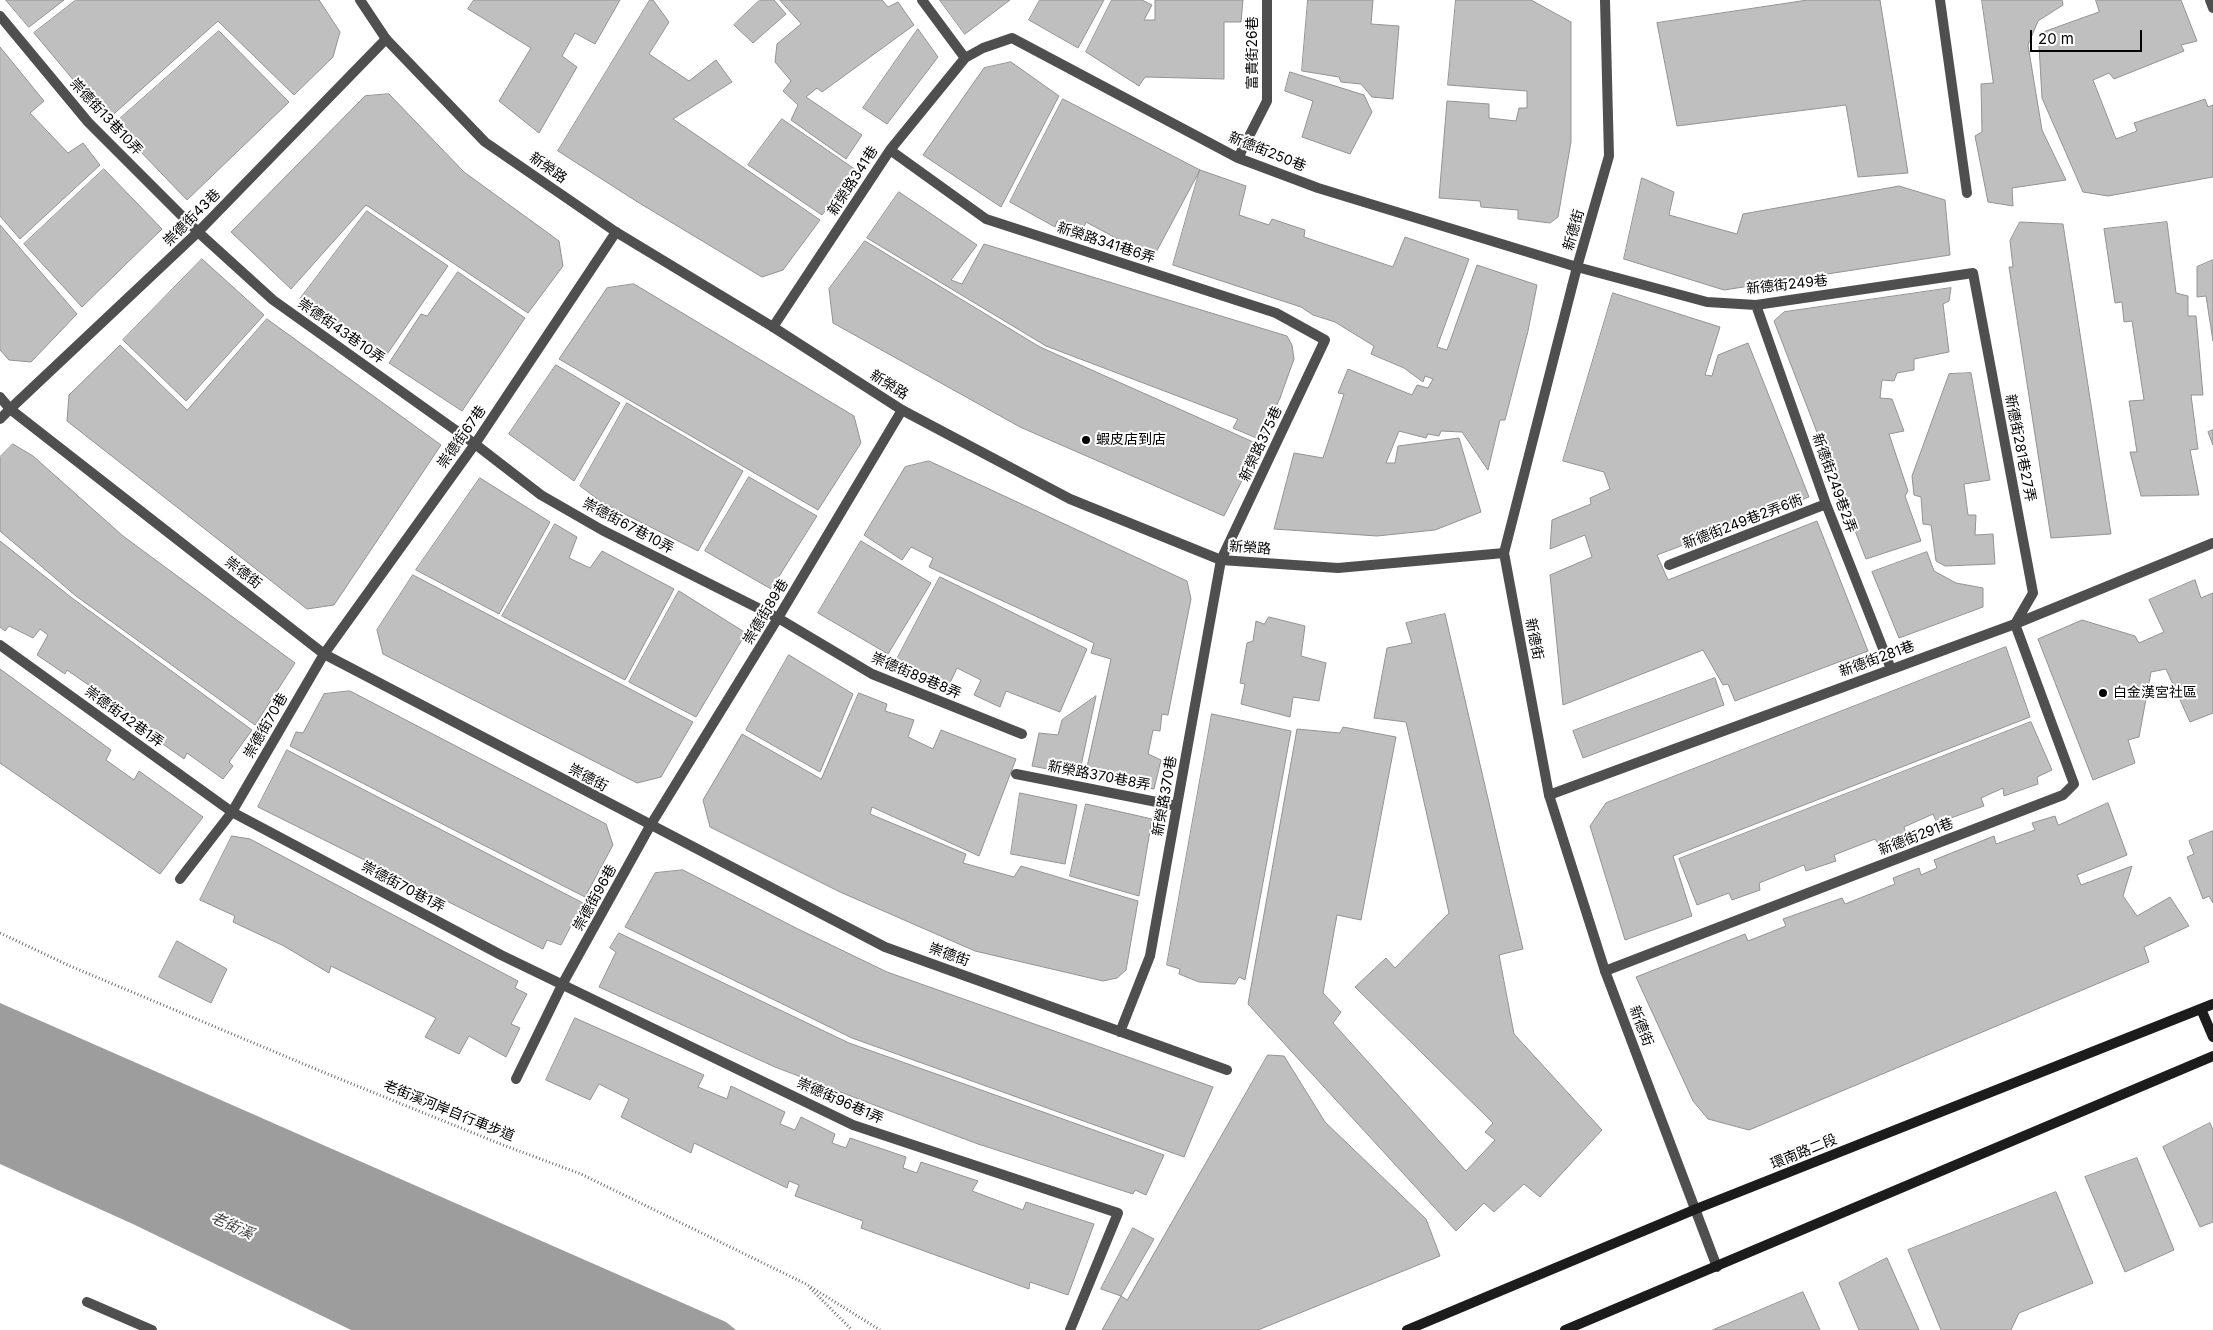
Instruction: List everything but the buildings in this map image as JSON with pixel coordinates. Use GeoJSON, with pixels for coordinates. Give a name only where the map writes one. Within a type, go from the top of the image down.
{"type":"FeatureCollection","features":[{"type":"Feature","properties":{"kind":"main road","name":"環南路二段"},"geometry":{"type":"LineString","coordinates":[[1407,1330],[1696,1210],[2213,1003]]}},
{"type":"Feature","properties":{"kind":"main road"},"geometry":{"type":"LineString","coordinates":[[2202,1009],[2213,1037]]}},
{"type":"Feature","properties":{"kind":"main road"},"geometry":{"type":"LineString","coordinates":[[1565,1330],[2213,1056]]}},
{"type":"Feature","properties":{"kind":"street","name":"新榮路"},"geometry":{"type":"LineString","coordinates":[[360,0],[386,39],[485,142],[616,232],[773,327],[902,410],[1070,499],[1221,560],[1338,568],[1504,553]]}},
{"type":"Feature","properties":{"kind":"street"},"geometry":{"type":"LineString","coordinates":[[922,0],[965,58]]}},
{"type":"Feature","properties":{"kind":"street","name":"富貴街26巷"},"geometry":{"type":"LineString","coordinates":[[1238,158],[1267,101],[1267,0]]}},
{"type":"Feature","properties":{"kind":"street","name":"新德街"},"geometry":{"type":"LineString","coordinates":[[1605,0],[1609,156],[1577,267],[1504,553],[1549,795],[1605,971],[1717,1267]]}},
{"type":"Feature","properties":{"kind":"street"},"geometry":{"type":"LineString","coordinates":[[1940,0],[1967,193]]}},
{"type":"Feature","properties":{"kind":"street"},"geometry":{"type":"LineString","coordinates":[[2210,0],[2213,8]]}},
{"type":"Feature","properties":{"kind":"street","name":"崇德街13巷10弄"},"geometry":{"type":"LineString","coordinates":[[0,16],[88,122],[198,232]]}},
{"type":"Feature","properties":{"kind":"street","name":"新德街250巷"},"geometry":{"type":"LineString","coordinates":[[965,58],[983,48],[1012,38],[1238,158],[1318,188],[1577,267]]}},
{"type":"Feature","properties":{"kind":"street","name":"崇德街43巷"},"geometry":{"type":"LineString","coordinates":[[0,419],[198,232],[386,39]]}},
{"type":"Feature","properties":{"kind":"street","name":"新榮路341巷"},"geometry":{"type":"LineString","coordinates":[[773,327],[890,150],[965,58]]}},
{"type":"Feature","properties":{"kind":"street","name":"新榮路341巷6弄"},"geometry":{"type":"LineString","coordinates":[[890,150],[986,219],[1276,313],[1325,340]]}},
{"type":"Feature","properties":{"kind":"street","name":"崇德街43巷10弄"},"geometry":{"type":"LineString","coordinates":[[198,232],[273,300],[475,444]]}},
{"type":"Feature","properties":{"kind":"street","name":"崇德街67巷"},"geometry":{"type":"LineString","coordinates":[[324,654],[475,444],[616,232]]}},
{"type":"Feature","properties":{"kind":"street","name":"新德街249巷"},"geometry":{"type":"LineString","coordinates":[[1577,267],[1707,302],[1756,305],[1973,273]]}},
{"type":"Feature","properties":{"kind":"street","name":"新德街281巷27弄"},"geometry":{"type":"LineString","coordinates":[[1973,273],[2033,594],[2015,624]]}},
{"type":"Feature","properties":{"kind":"street","name":"新德街249巷2弄"},"geometry":{"type":"LineString","coordinates":[[1756,305],[1826,504],[1891,669]]}},
{"type":"Feature","properties":{"kind":"street","name":"新榮路375巷"},"geometry":{"type":"LineString","coordinates":[[1221,560],[1325,340]]}},
{"type":"Feature","properties":{"kind":"street","name":"崇德街"},"geometry":{"type":"LineString","coordinates":[[0,397],[10,408],[324,654],[650,826],[885,947],[1227,1070]]}},
{"type":"Feature","properties":{"kind":"street","name":"崇德街89巷"},"geometry":{"type":"LineString","coordinates":[[650,826],[778,618],[902,410]]}},
{"type":"Feature","properties":{"kind":"street","name":"崇德街67巷10弄"},"geometry":{"type":"LineString","coordinates":[[475,444],[541,494],[586,521],[778,618]]}},
{"type":"Feature","properties":{"kind":"street","name":"新德街249巷2弄6衖"},"geometry":{"type":"LineString","coordinates":[[1669,565],[1826,504]]}},
{"type":"Feature","properties":{"kind":"street","name":"新德街281巷"},"geometry":{"type":"LineString","coordinates":[[1549,795],[2015,624],[2213,543]]}},
{"type":"Feature","properties":{"kind":"street","name":"新榮路370巷"},"geometry":{"type":"LineString","coordinates":[[1120,1032],[1150,956],[1221,560]]}},
{"type":"Feature","properties":{"kind":"street","name":"崇德街89巷8弄"},"geometry":{"type":"LineString","coordinates":[[778,618],[872,674],[1022,734]]}},
{"type":"Feature","properties":{"kind":"street","name":"新德街291巷"},"geometry":{"type":"LineString","coordinates":[[1605,971],[2063,795],[2074,784],[2015,624]]}},
{"type":"Feature","properties":{"kind":"street","name":"崇德街42巷1弄"},"geometry":{"type":"LineString","coordinates":[[0,645],[232,812]]}},
{"type":"Feature","properties":{"kind":"street","name":"崇德街70巷"},"geometry":{"type":"LineString","coordinates":[[180,879],[232,812],[324,654]]}},
{"type":"Feature","properties":{"kind":"street","name":"新榮路370巷8弄"},"geometry":{"type":"LineString","coordinates":[[1016,774],[1177,806]]}},
{"type":"Feature","properties":{"kind":"street","name":"崇德街70巷1弄"},"geometry":{"type":"LineString","coordinates":[[232,812],[501,955],[563,984]]}},
{"type":"Feature","properties":{"kind":"street","name":"崇德街96巷"},"geometry":{"type":"LineString","coordinates":[[516,1079],[563,984],[650,826]]}},
{"type":"Feature","properties":{"kind":"street","name":"崇德街96巷1弄"},"geometry":{"type":"LineString","coordinates":[[563,984],[852,1125],[1118,1213],[1070,1330]]}},
{"type":"Feature","properties":{"kind":"street"},"geometry":{"type":"LineString","coordinates":[[87,1302],[152,1330]]}},
{"type":"Feature","properties":{"kind":"path","name":"老街溪河岸自行車步道"},"geometry":{"type":"LineString","coordinates":[[0,932],[70,966],[503,1145],[581,1174],[806,1284],[880,1330]]}},
{"type":"Feature","properties":{"kind":"path"},"geometry":{"type":"LineString","coordinates":[[806,1284],[852,1330]]}},
{"type":"Feature","properties":{"kind":"water","name":"老街溪"},"geometry":{"type":"Polygon","coordinates":[[[0,1003],[726,1322],[736,1330],[351,1330],[135,1225],[0,1164],[0,1003]]]}},
{"type":"Feature","properties":{"kind":"place","name":"蝦皮店到店"},"geometry":{"type":"Point","coordinates":[1086,440]}},
{"type":"Feature","properties":{"kind":"place","name":"白金漢宮社區"},"geometry":{"type":"Point","coordinates":[2103,693]}}]}
